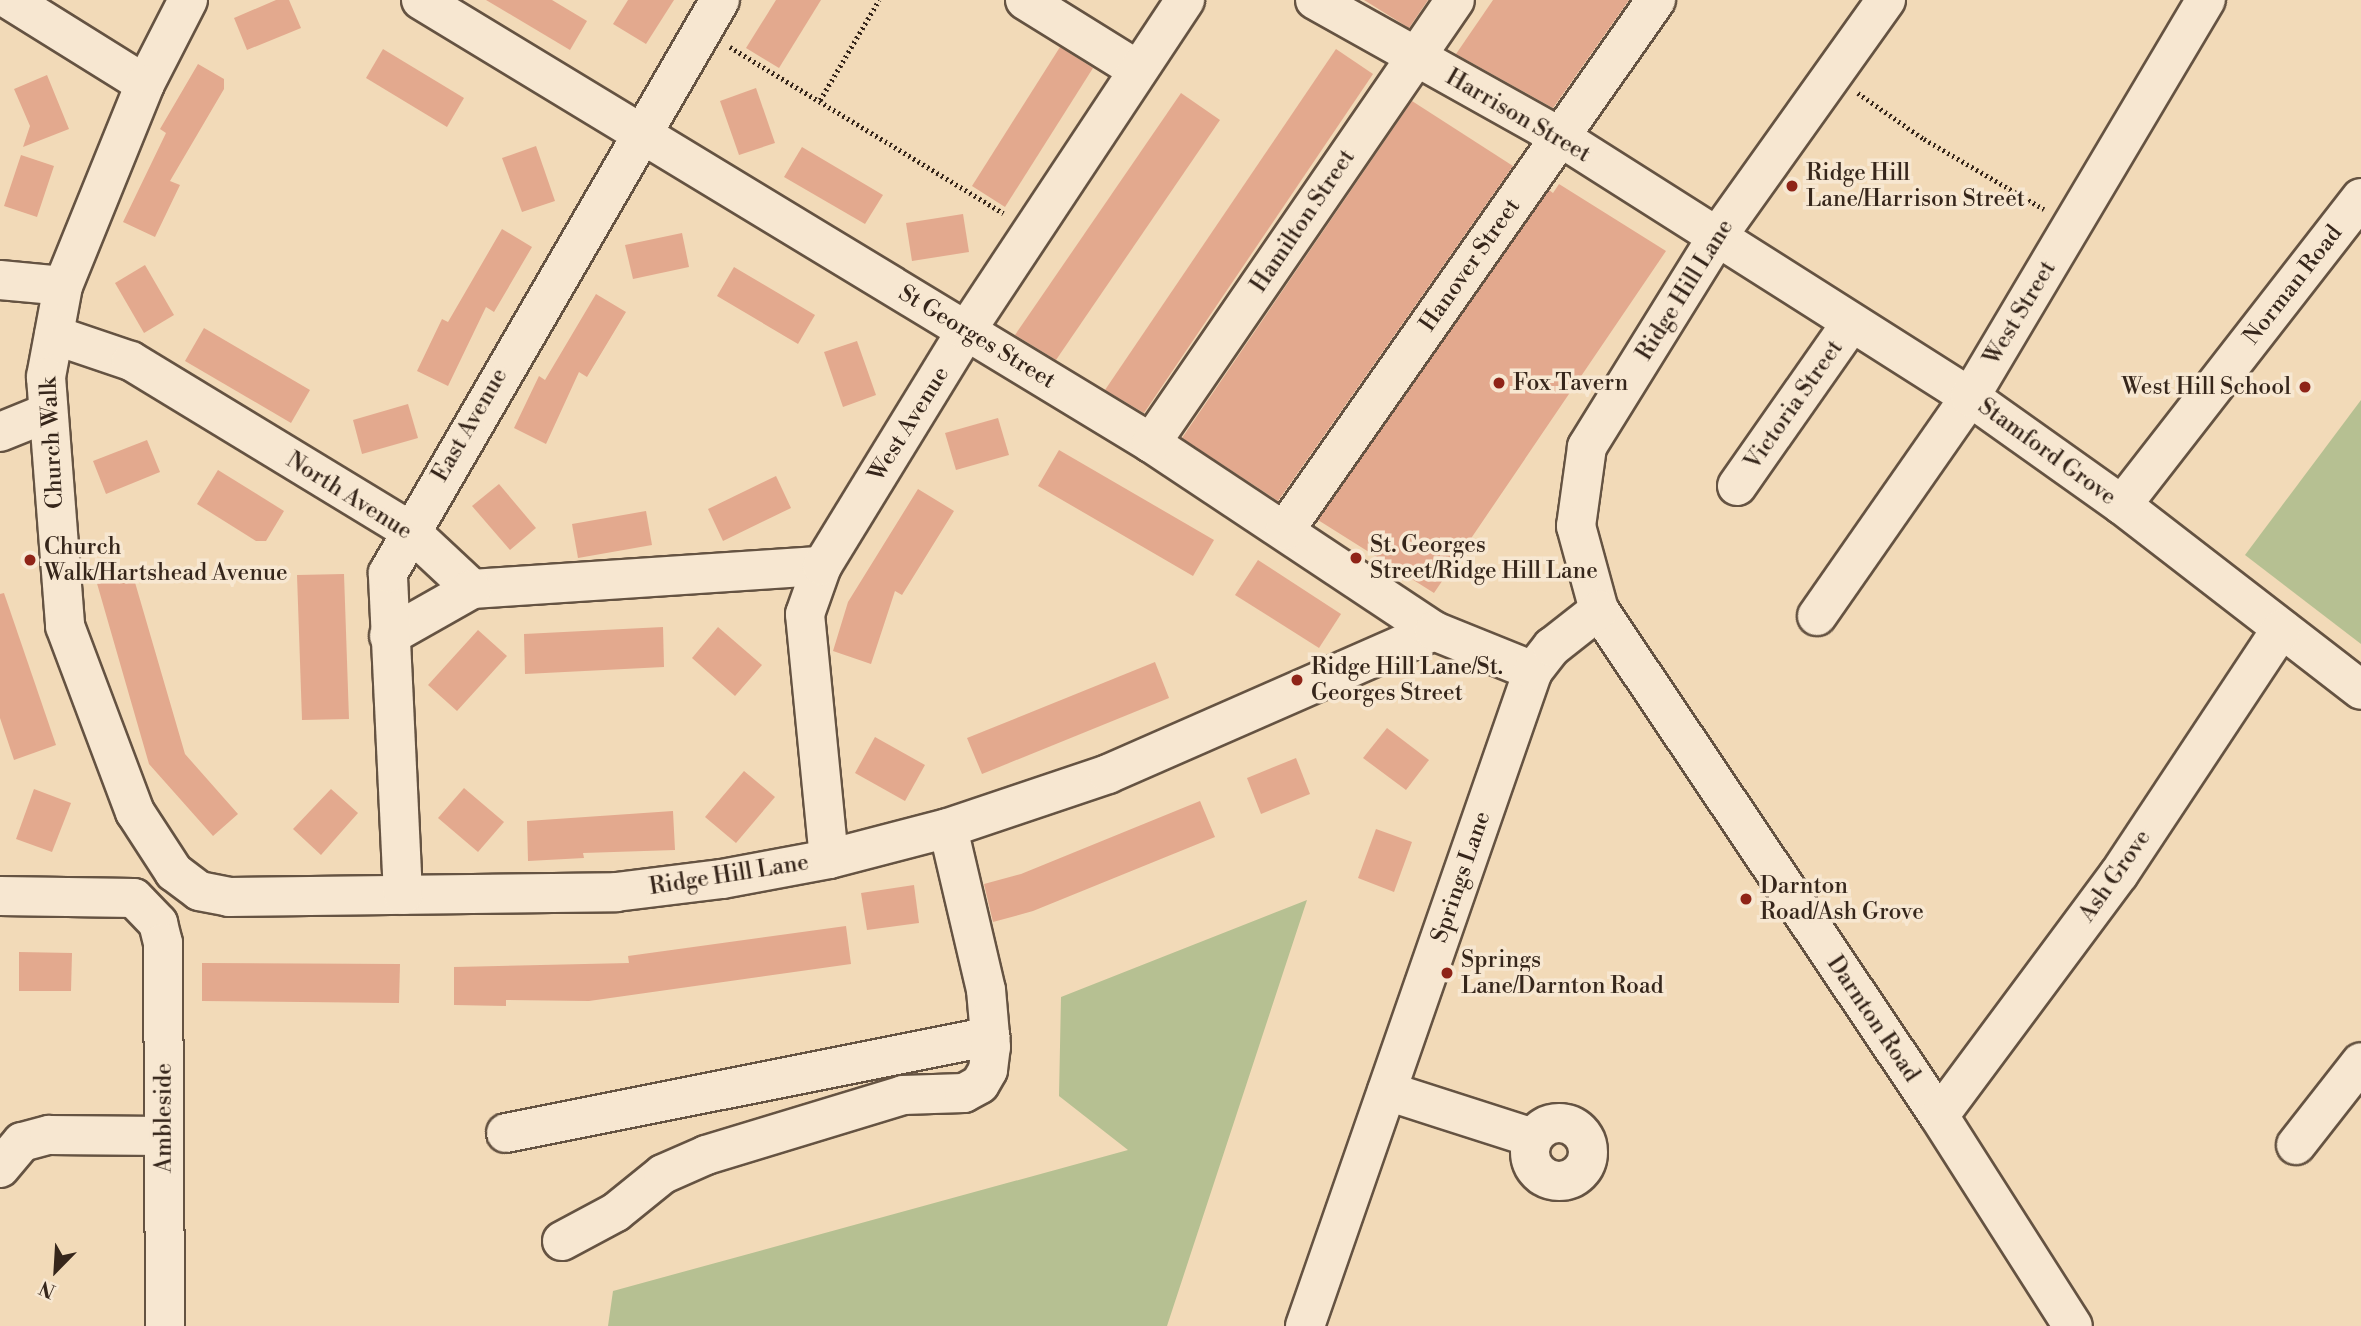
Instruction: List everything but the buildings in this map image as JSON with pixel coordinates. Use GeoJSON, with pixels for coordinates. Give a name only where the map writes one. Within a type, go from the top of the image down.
{"type":"FeatureCollection","features":[{"type":"Feature","properties":{"kind":"street"},"geometry":{"type":"LineString","coordinates":[[10,0],[145,84]]}},
{"type":"Feature","properties":{"kind":"street","name":"Church Walk"},"geometry":{"type":"LineString","coordinates":[[187,884],[160,855],[135,812],[65,626],[46,377],[63,286],[145,84],[188,0]]}},
{"type":"Feature","properties":{"kind":"street","name":"St Georges Street"},"geometry":{"type":"LineString","coordinates":[[421,0],[1151,443],[1434,631],[1533,671]]}},
{"type":"Feature","properties":{"kind":"street"},"geometry":{"type":"LineString","coordinates":[[1025,0],[1138,70]]}},
{"type":"Feature","properties":{"kind":"street","name":"West Avenue"},"geometry":{"type":"LineString","coordinates":[[828,859],[805,614],[822,566],[966,331],[1185,0]]}},
{"type":"Feature","properties":{"kind":"street","name":"Hamilton Street"},"geometry":{"type":"LineString","coordinates":[[1151,443],[1455,0]]}},
{"type":"Feature","properties":{"kind":"street","name":"Hanover Street"},"geometry":{"type":"LineString","coordinates":[[1285,530],[1656,0]]}},
{"type":"Feature","properties":{"kind":"street","name":"Ridge Hill Lane"},"geometry":{"type":"LineString","coordinates":[[1599,610],[1576,526],[1587,447],[1717,237],[1886,0]]}},
{"type":"Feature","properties":{"kind":"street","name":"West Street"},"geometry":{"type":"LineString","coordinates":[[1816,616],[1970,397],[2206,0]]}},
{"type":"Feature","properties":{"kind":"street","name":"Harrison Street"},"geometry":{"type":"LineString","coordinates":[[1335,5],[1415,58],[1560,137],[1717,237]]}},
{"type":"Feature","properties":{"kind":"street","name":"East Avenue"},"geometry":{"type":"LineString","coordinates":[[403,895],[388,573],[409,530],[711,15]]}},
{"type":"Feature","properties":{"kind":"street","name":"Norman Road"},"geometry":{"type":"LineString","coordinates":[[2122,505],[2361,198]]}},
{"type":"Feature","properties":{"kind":"street","name":"Stamford Grove"},"geometry":{"type":"LineString","coordinates":[[1717,237],[1970,397],[2122,505],[2361,690]]}},
{"type":"Feature","properties":{"kind":"street"},"geometry":{"type":"LineString","coordinates":[[0,280],[63,286]]}},
{"type":"Feature","properties":{"kind":"street","name":"Victoria Street"},"geometry":{"type":"LineString","coordinates":[[1737,486],[1850,323]]}},
{"type":"Feature","properties":{"kind":"street","name":"North Avenue"},"geometry":{"type":"LineString","coordinates":[[54,335],[131,361],[409,530],[472,589]]}},
{"type":"Feature","properties":{"kind":"street"},"geometry":{"type":"LineString","coordinates":[[0,432],[47,413]]}},
{"type":"Feature","properties":{"kind":"street"},"geometry":{"type":"LineString","coordinates":[[389,636],[472,589],[822,566]]}},
{"type":"Feature","properties":{"kind":"street","name":"Springs Lane"},"geometry":{"type":"LineString","coordinates":[[1305,1326],[1533,671],[1552,647],[1599,610]]}},
{"type":"Feature","properties":{"kind":"street","name":"Darnton Road"},"geometry":{"type":"LineString","coordinates":[[1599,610],[1939,1116],[2073,1326]]}},
{"type":"Feature","properties":{"kind":"street","name":"Ash Grove"},"geometry":{"type":"LineString","coordinates":[[1939,1116],[2119,874],[2281,629]]}},
{"type":"Feature","properties":{"kind":"street","name":"Ridge Hill Lane"},"geometry":{"type":"LineString","coordinates":[[187,884],[222,896],[616,892],[828,859],[948,828],[1108,774],[1434,631]]}},
{"type":"Feature","properties":{"kind":"street"},"geometry":{"type":"LineString","coordinates":[[562,1241],[616,1212],[663,1174],[706,1155],[903,1095],[964,1093],[980,1084],[988,1070],[990,1036],[986,990],[948,828]]}},
{"type":"Feature","properties":{"kind":"street"},"geometry":{"type":"LineString","coordinates":[[0,896],[116,895],[134,898],[152,912],[187,884]]}},
{"type":"Feature","properties":{"kind":"street","name":"Ambleside"},"geometry":{"type":"LineString","coordinates":[[152,912],[163,943],[165,1326]]}},
{"type":"Feature","properties":{"kind":"street"},"geometry":{"type":"LineString","coordinates":[[506,1133],[990,1036]]}},
{"type":"Feature","properties":{"kind":"street"},"geometry":{"type":"LineString","coordinates":[[2296,1145],[2361,1062]]}},
{"type":"Feature","properties":{"kind":"street"},"geometry":{"type":"LineString","coordinates":[[1387,1091],[1533,1138]]}},
{"type":"Feature","properties":{"kind":"street"},"geometry":{"type":"LineString","coordinates":[[0,1168],[22,1142],[49,1135],[164,1136]]}},
{"type":"Feature","properties":{"kind":"path"},"geometry":{"type":"LineString","coordinates":[[820,100],[879,0]]}},
{"type":"Feature","properties":{"kind":"path"},"geometry":{"type":"LineString","coordinates":[[711,15],[820,100],[1032,231]]}},
{"type":"Feature","properties":{"kind":"path"},"geometry":{"type":"LineString","coordinates":[[1831,74],[1924,139],[2072,226]]}},
{"type":"Feature","properties":{"kind":"green space"},"geometry":{"type":"Polygon","coordinates":[[[2361,400],[2361,644],[2245,555],[2361,400]]]}},
{"type":"Feature","properties":{"kind":"green space"},"geometry":{"type":"Polygon","coordinates":[[[1307,900],[1167,1326],[608,1326],[613,1291],[1128,1150],[1059,1096],[1061,997],[1307,900]]]}},
{"type":"Feature","properties":{"kind":"place","name":"Ridge Hill Lane/Harrison Street"},"geometry":{"type":"Point","coordinates":[1792,186]}},
{"type":"Feature","properties":{"kind":"place","name":"Fox Tavern"},"geometry":{"type":"Point","coordinates":[1499,383]}},
{"type":"Feature","properties":{"kind":"place","name":"West Hill School"},"geometry":{"type":"Point","coordinates":[2305,387]}},
{"type":"Feature","properties":{"kind":"place","name":"St. Georges Street/Ridge Hill Lane"},"geometry":{"type":"Point","coordinates":[1356,558]}},
{"type":"Feature","properties":{"kind":"place","name":"Church Walk/Hartshead Avenue"},"geometry":{"type":"Point","coordinates":[30,560]}},
{"type":"Feature","properties":{"kind":"place","name":"Ridge Hill Lane/St. Georges Street"},"geometry":{"type":"Point","coordinates":[1297,680]}},
{"type":"Feature","properties":{"kind":"place","name":"Darnton Road/Ash Grove"},"geometry":{"type":"Point","coordinates":[1746,899]}},
{"type":"Feature","properties":{"kind":"place","name":"Springs Lane/Darnton Road"},"geometry":{"type":"Point","coordinates":[1447,973]}}]}
